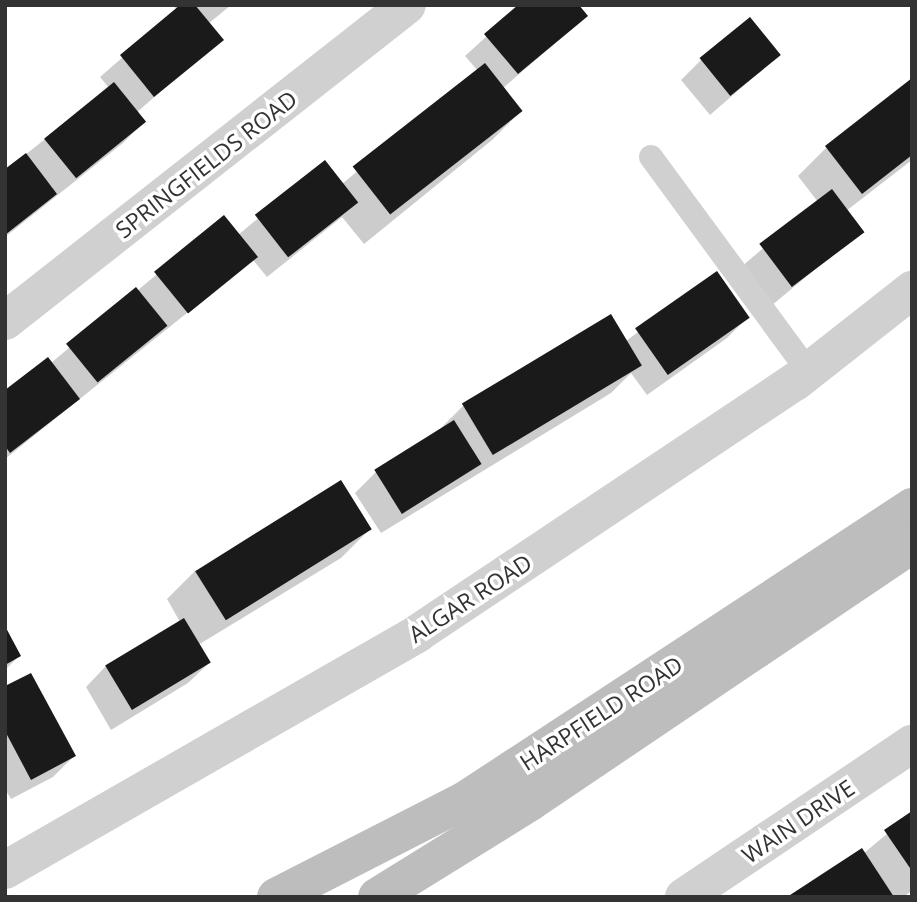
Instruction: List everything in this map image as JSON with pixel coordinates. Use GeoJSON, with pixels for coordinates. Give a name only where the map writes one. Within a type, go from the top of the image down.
{"type":"FeatureCollection","features":[{"type":"Feature","properties":{"kind":"street","name":"SPRINGFIELDS ROAD"},"geometry":{"type":"LineString","coordinates":[[5,321],[407,5]]}},
{"type":"Feature","properties":{"kind":"street","name":"ALGAR ROAD"},"geometry":{"type":"LineString","coordinates":[[5,870],[418,633],[808,371],[912,290]]}},
{"type":"Feature","properties":{"kind":"street","name":"HARPFIELD ROAD"},"geometry":{"type":"LineString","coordinates":[[276,897],[464,801],[912,507]]}},
{"type":"Feature","properties":{"kind":"street","name":"HARPFIELD ROAD"},"geometry":{"type":"LineString","coordinates":[[377,897],[530,802],[912,544]]}},
{"type":"Feature","properties":{"kind":"street","name":"WAIN DRIVE"},"geometry":{"type":"LineString","coordinates":[[684,897],[912,744]]}},
{"type":"Feature","properties":{"kind":"street"},"geometry":{"type":"LineString","coordinates":[[5,881],[14,897]]}},
{"type":"Feature","properties":{"kind":"lane"},"geometry":{"type":"LineString","coordinates":[[651,157],[808,371]]}},
{"type":"Feature","properties":{"kind":"building"},"geometry":{"type":"Polygon","coordinates":[[[180,5],[195,5],[224,40],[154,97],[120,55],[180,5]]]}},
{"type":"Feature","properties":{"kind":"building"},"geometry":{"type":"Polygon","coordinates":[[[518,5],[579,5],[588,16],[518,74],[484,34],[518,5]]]}},
{"type":"Feature","properties":{"kind":"building"},"geometry":{"type":"Polygon","coordinates":[[[750,17],[781,55],[730,96],[699,58],[750,17]]]}},
{"type":"Feature","properties":{"kind":"building"},"geometry":{"type":"Polygon","coordinates":[[[485,63],[523,111],[390,214],[353,166],[485,63]]]}},
{"type":"Feature","properties":{"kind":"building"},"geometry":{"type":"Polygon","coordinates":[[[912,78],[912,155],[862,194],[825,146],[912,78]]]}},
{"type":"Feature","properties":{"kind":"building"},"geometry":{"type":"Polygon","coordinates":[[[114,82],[146,122],[76,178],[44,139],[114,82]]]}},
{"type":"Feature","properties":{"kind":"building"},"geometry":{"type":"Polygon","coordinates":[[[26,153],[57,194],[5,235],[5,169],[26,153]]]}},
{"type":"Feature","properties":{"kind":"building"},"geometry":{"type":"Polygon","coordinates":[[[325,160],[358,203],[288,257],[255,215],[325,160]]]}},
{"type":"Feature","properties":{"kind":"building"},"geometry":{"type":"Polygon","coordinates":[[[832,189],[864,232],[792,287],[759,244],[832,189]]]}},
{"type":"Feature","properties":{"kind":"building"},"geometry":{"type":"Polygon","coordinates":[[[224,215],[258,257],[188,314],[154,272],[224,215]]]}},
{"type":"Feature","properties":{"kind":"building"},"geometry":{"type":"Polygon","coordinates":[[[717,271],[750,318],[668,375],[635,328],[717,271]]]}},
{"type":"Feature","properties":{"kind":"building"},"geometry":{"type":"Polygon","coordinates":[[[136,287],[167,326],[98,382],[66,344],[136,287]]]}},
{"type":"Feature","properties":{"kind":"building"},"geometry":{"type":"Polygon","coordinates":[[[611,314],[642,365],[493,455],[462,404],[611,314]]]}},
{"type":"Feature","properties":{"kind":"building"},"geometry":{"type":"Polygon","coordinates":[[[48,357],[80,399],[10,453],[5,446],[5,390],[48,357]]]}},
{"type":"Feature","properties":{"kind":"building"},"geometry":{"type":"Polygon","coordinates":[[[454,420],[482,464],[402,514],[374,470],[454,420]]]}},
{"type":"Feature","properties":{"kind":"building"},"geometry":{"type":"Polygon","coordinates":[[[341,480],[372,529],[226,620],[195,571],[341,480]]]}},
{"type":"Feature","properties":{"kind":"building"},"geometry":{"type":"Polygon","coordinates":[[[184,618],[211,663],[132,710],[105,665],[184,618]]]}},
{"type":"Feature","properties":{"kind":"building"},"geometry":{"type":"Polygon","coordinates":[[[5,626],[21,656],[5,665],[5,626]]]}},
{"type":"Feature","properties":{"kind":"building"},"geometry":{"type":"Polygon","coordinates":[[[31,673],[76,756],[31,780],[5,731],[5,686],[31,673]]]}},
{"type":"Feature","properties":{"kind":"building"},"geometry":{"type":"Polygon","coordinates":[[[912,811],[912,871],[884,830],[912,811]]]}},
{"type":"Feature","properties":{"kind":"building"},"geometry":{"type":"Polygon","coordinates":[[[862,848],[894,897],[787,897],[862,848]]]}}]}
